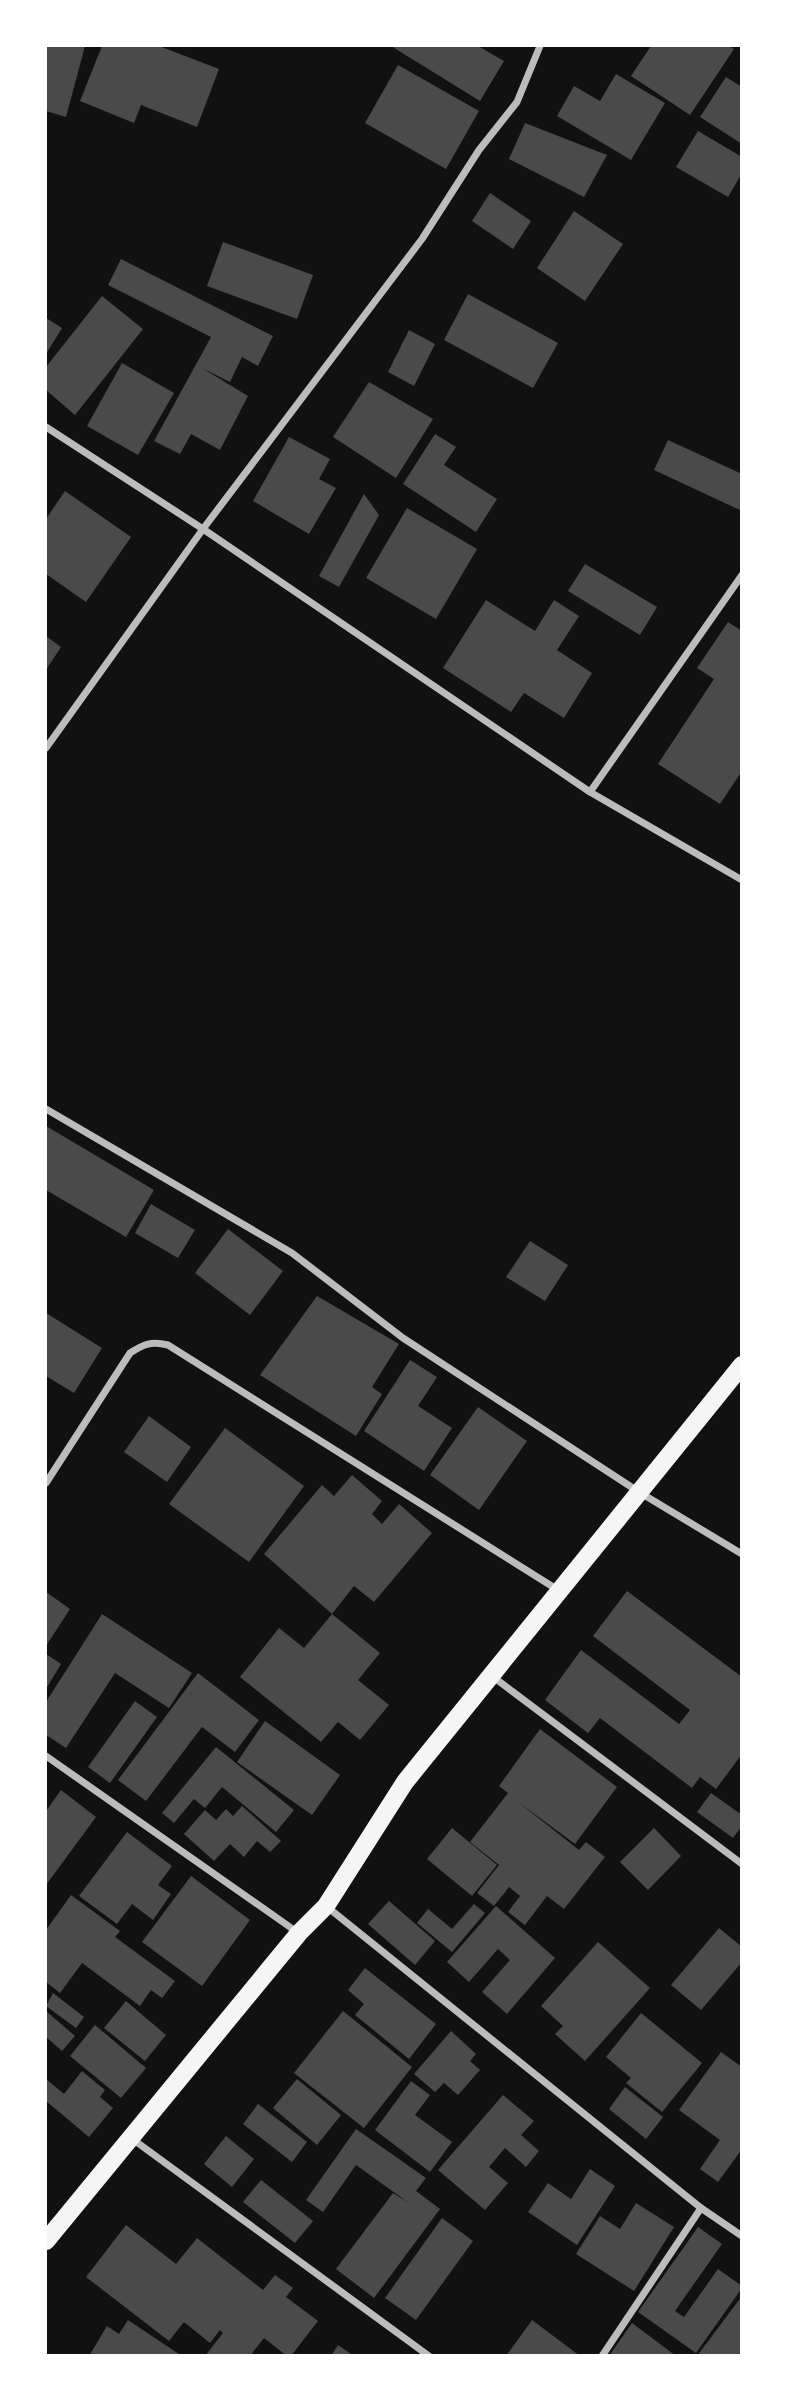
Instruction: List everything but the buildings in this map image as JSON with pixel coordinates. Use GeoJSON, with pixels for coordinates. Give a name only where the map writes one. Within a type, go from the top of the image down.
{"type":"FeatureCollection","features":[{"type":"Feature","properties":{"kind":"main road"},"geometry":{"type":"LineString","coordinates":[[46,2241],[299,1933],[326,1906],[405,1782],[561,1592],[741,1365]]}},
{"type":"Feature","properties":{"kind":"street"},"geometry":{"type":"LineString","coordinates":[[46,748],[204,529],[422,239],[479,150],[517,102],[540,46]]}},
{"type":"Feature","properties":{"kind":"street"},"geometry":{"type":"LineString","coordinates":[[46,427],[204,529],[590,792],[741,880]]}},
{"type":"Feature","properties":{"kind":"street"},"geometry":{"type":"LineString","coordinates":[[590,792],[741,575]]}},
{"type":"Feature","properties":{"kind":"street"},"geometry":{"type":"LineString","coordinates":[[46,1109],[292,1253],[404,1338],[639,1492],[741,1553]]}},
{"type":"Feature","properties":{"kind":"street"},"geometry":{"type":"LineString","coordinates":[[46,1483],[130,1353],[144,1344],[157,1342],[168,1345],[561,1592]]}},
{"type":"Feature","properties":{"kind":"street"},"geometry":{"type":"LineString","coordinates":[[492,1676],[741,1864]]}},
{"type":"Feature","properties":{"kind":"street"},"geometry":{"type":"LineString","coordinates":[[46,1755],[299,1933]]}},
{"type":"Feature","properties":{"kind":"street"},"geometry":{"type":"LineString","coordinates":[[326,1906],[701,2208],[741,2236]]}},
{"type":"Feature","properties":{"kind":"street"},"geometry":{"type":"LineString","coordinates":[[131,2137],[429,2356]]}},
{"type":"Feature","properties":{"kind":"street"},"geometry":{"type":"LineString","coordinates":[[601,2356],[701,2208]]}}]}
